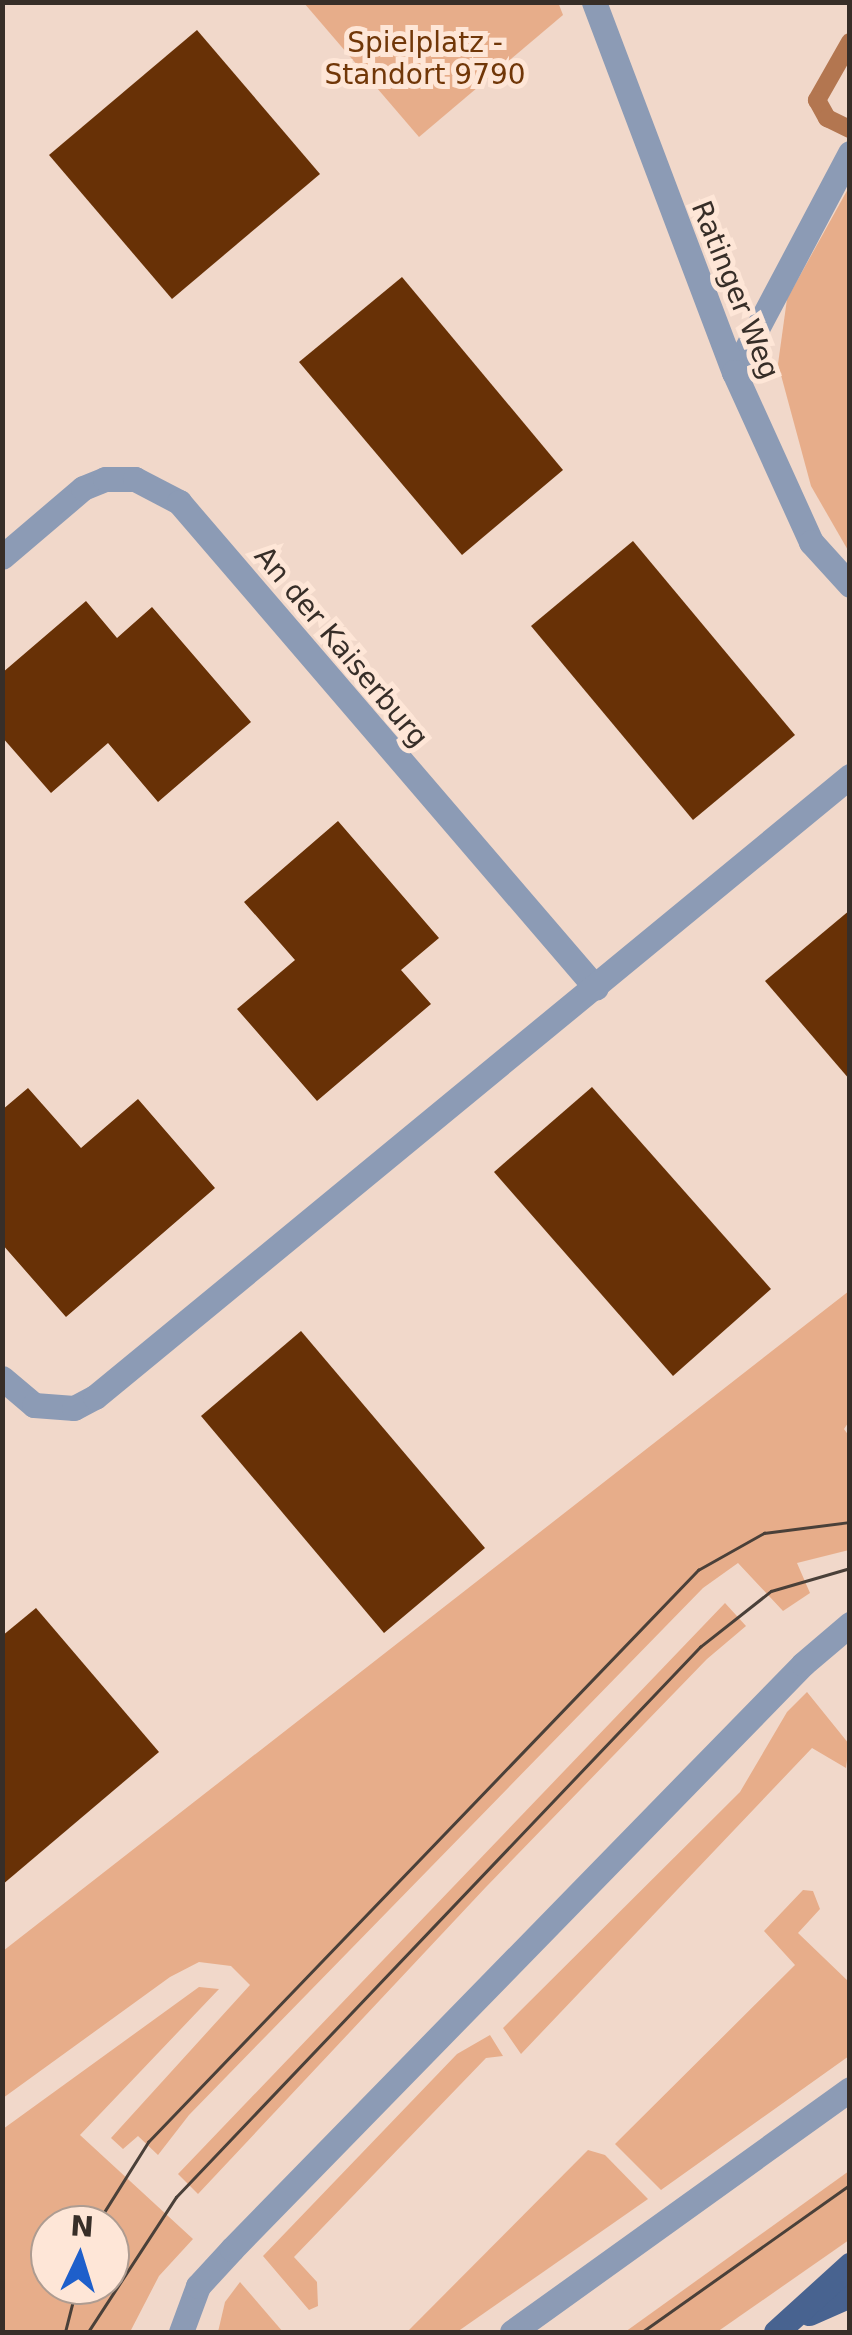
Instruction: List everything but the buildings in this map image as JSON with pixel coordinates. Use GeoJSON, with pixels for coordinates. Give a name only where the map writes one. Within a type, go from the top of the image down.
{"type":"FeatureCollection","features":[{"type":"Feature","properties":{"kind":"main road"},"geometry":{"type":"LineString","coordinates":[[786,2326],[850,2264]]}},
{"type":"Feature","properties":{"kind":"main road"},"geometry":{"type":"LineString","coordinates":[[786,2326],[850,2295]]}},
{"type":"Feature","properties":{"kind":"street","name":"Ratinger Weg"},"geometry":{"type":"LineString","coordinates":[[594,2],[734,372],[811,542],[850,585]]}},
{"type":"Feature","properties":{"kind":"street"},"geometry":{"type":"LineString","coordinates":[[734,372],[850,154]]}},
{"type":"Feature","properties":{"kind":"street","name":"An der Kaiserburg"},"geometry":{"type":"LineString","coordinates":[[2,557],[84,488],[105,480],[134,479],[179,502],[596,988]]}},
{"type":"Feature","properties":{"kind":"street"},"geometry":{"type":"LineString","coordinates":[[2,1378],[34,1405],[74,1408],[95,1398],[850,776]]}},
{"type":"Feature","properties":{"kind":"street"},"geometry":{"type":"LineString","coordinates":[[181,2332],[198,2286],[232,2249],[850,1624]]}},
{"type":"Feature","properties":{"kind":"street"},"geometry":{"type":"LineString","coordinates":[[512,2332],[850,2089]]}},
{"type":"Feature","properties":{"kind":"green space","name":"Spielplatz - Standort 9790"},"geometry":{"type":"Polygon","coordinates":[[[558,2],[563,15],[419,137],[304,3],[558,2]]]}},
{"type":"Feature","properties":{"kind":"green space"},"geometry":{"type":"Polygon","coordinates":[[[849,187],[850,552],[811,486],[778,364],[787,299],[849,187]]]}},
{"type":"Feature","properties":{"kind":"green space"},"geometry":{"type":"Polygon","coordinates":[[[849,1291],[850,1420],[844,1429],[849,1436],[849,1550],[797,1563],[810,1593],[783,1611],[738,1563],[703,1588],[189,2115],[158,2155],[138,2136],[123,2149],[111,2138],[250,1985],[231,1966],[199,1962],[170,1977],[3,2098],[3,1951],[849,1291]]]}},
{"type":"Feature","properties":{"kind":"green space"},"geometry":{"type":"Polygon","coordinates":[[[725,1603],[746,1626],[707,1659],[486,1887],[198,2194],[178,2174],[725,1603]]]}},
{"type":"Feature","properties":{"kind":"green space"},"geometry":{"type":"Polygon","coordinates":[[[807,1692],[849,1744],[846,1768],[812,1748],[521,2054],[503,2028],[740,1792],[787,1712],[807,1692]]]}},
{"type":"Feature","properties":{"kind":"green space"},"geometry":{"type":"Polygon","coordinates":[[[803,1890],[813,1891],[820,1909],[798,1933],[849,1982],[849,2056],[661,2190],[615,2144],[795,1965],[764,1931],[803,1890]]]}},
{"type":"Feature","properties":{"kind":"green space"},"geometry":{"type":"Polygon","coordinates":[[[199,1987],[219,1989],[80,2135],[193,2239],[159,2276],[130,2332],[3,2332],[3,2129],[199,1987]]]}},
{"type":"Feature","properties":{"kind":"green space"},"geometry":{"type":"Polygon","coordinates":[[[490,2035],[503,2056],[486,2058],[294,2257],[317,2282],[318,2306],[309,2310],[263,2256],[457,2054],[490,2035]]]}},
{"type":"Feature","properties":{"kind":"green space"},"geometry":{"type":"Polygon","coordinates":[[[588,2150],[605,2155],[648,2199],[457,2332],[407,2332],[588,2150]]]}},
{"type":"Feature","properties":{"kind":"green space"},"geometry":{"type":"Polygon","coordinates":[[[849,2171],[849,2240],[717,2332],[625,2332],[849,2171]]]}},
{"type":"Feature","properties":{"kind":"green space"},"geometry":{"type":"Polygon","coordinates":[[[240,2282],[283,2332],[218,2332],[225,2302],[240,2282]]]}},
{"type":"Feature","properties":{"kind":"waterway"},"geometry":{"type":"LineString","coordinates":[[850,42],[817,100],[827,118],[850,129]]}},
{"type":"Feature","properties":{"kind":"tram line"},"geometry":{"type":"LineString","coordinates":[[109,2205],[148,2142],[698,1570],[764,1533],[850,1522]]}},
{"type":"Feature","properties":{"kind":"tram line"},"geometry":{"type":"LineString","coordinates":[[88,2332],[176,2197],[700,1647],[771,1591],[850,1568]]}},
{"type":"Feature","properties":{"kind":"tram line"},"geometry":{"type":"LineString","coordinates":[[642,2332],[850,2185]]}},
{"type":"Feature","properties":{"kind":"tram line"},"geometry":{"type":"LineString","coordinates":[[65,2332],[72,2305]]}}]}
